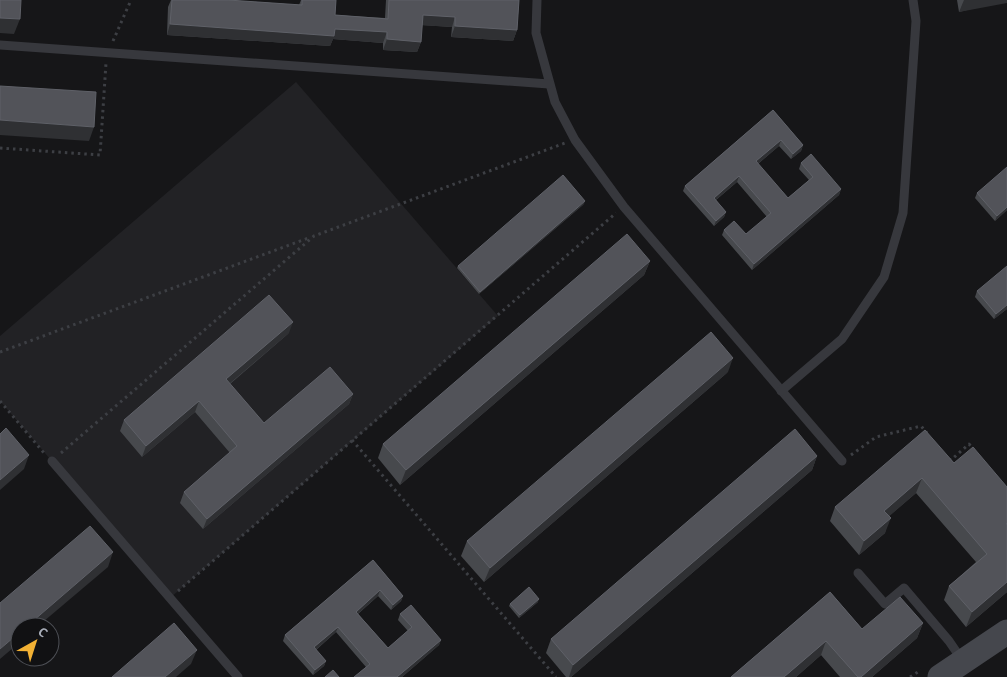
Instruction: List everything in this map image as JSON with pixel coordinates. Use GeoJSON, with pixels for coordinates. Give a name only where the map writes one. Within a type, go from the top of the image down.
{"type":"FeatureCollection","features":[{"type":"Feature","properties":{"kind":"street"},"geometry":{"type":"LineString","coordinates":[[938,677],[1007,632]]}},
{"type":"Feature","properties":{"kind":"lane"},"geometry":{"type":"LineString","coordinates":[[537,0],[536,32],[550,84],[555,102],[575,140],[624,207],[842,461]]}},
{"type":"Feature","properties":{"kind":"lane"},"geometry":{"type":"LineString","coordinates":[[781,391],[842,339],[884,277],[903,212],[916,21],[913,0]]}},
{"type":"Feature","properties":{"kind":"lane"},"geometry":{"type":"LineString","coordinates":[[0,45],[550,84]]}},
{"type":"Feature","properties":{"kind":"lane"},"geometry":{"type":"LineString","coordinates":[[52,461],[238,677]]}},
{"type":"Feature","properties":{"kind":"lane"},"geometry":{"type":"LineString","coordinates":[[858,573],[885,604],[904,588],[949,641],[963,661]]}},
{"type":"Feature","properties":{"kind":"path"},"geometry":{"type":"LineString","coordinates":[[0,148],[100,155],[107,53],[132,0]]}},
{"type":"Feature","properties":{"kind":"path"},"geometry":{"type":"LineString","coordinates":[[0,352],[575,140]]}},
{"type":"Feature","properties":{"kind":"path"},"geometry":{"type":"LineString","coordinates":[[170,598],[624,207]]}},
{"type":"Feature","properties":{"kind":"path"},"geometry":{"type":"LineString","coordinates":[[0,401],[52,461],[314,236]]}},
{"type":"Feature","properties":{"kind":"path"},"geometry":{"type":"LineString","coordinates":[[842,461],[876,438],[921,426],[927,433]]}},
{"type":"Feature","properties":{"kind":"path"},"geometry":{"type":"LineString","coordinates":[[352,440],[556,677]]}},
{"type":"Feature","properties":{"kind":"path"},"geometry":{"type":"LineString","coordinates":[[945,454],[950,460],[969,444],[976,452]]}},
{"type":"Feature","properties":{"kind":"shaded area"},"geometry":{"type":"Polygon","coordinates":[[[296,82],[498,316],[170,598],[0,401],[0,336],[296,82]]]}},
{"type":"Feature","properties":{"kind":"building"},"geometry":{"type":"Polygon","coordinates":[[[0,0],[21,0],[20,19],[0,18],[0,0]]]}},
{"type":"Feature","properties":{"kind":"building"},"geometry":{"type":"Polygon","coordinates":[[[172,0],[228,0],[302,5],[302,0],[336,0],[335,15],[388,19],[389,0],[519,0],[517,30],[455,26],[455,17],[423,15],[421,42],[387,39],[387,32],[335,29],[334,36],[170,24],[172,0]]]}},
{"type":"Feature","properties":{"kind":"building"},"geometry":{"type":"Polygon","coordinates":[[[0,86],[96,92],[94,127],[0,120],[0,86]]]}},
{"type":"Feature","properties":{"kind":"building"},"geometry":{"type":"Polygon","coordinates":[[[773,110],[803,145],[793,154],[781,140],[756,161],[788,198],[813,177],[801,163],[811,154],[841,189],[754,264],[724,230],[734,221],[746,234],[771,213],[739,176],[714,198],[726,212],[716,221],[685,186],[773,110]]]}},
{"type":"Feature","properties":{"kind":"building"},"geometry":{"type":"Polygon","coordinates":[[[1007,167],[1007,207],[997,216],[977,193],[1007,167]]]}},
{"type":"Feature","properties":{"kind":"building"},"geometry":{"type":"Polygon","coordinates":[[[563,175],[585,201],[480,292],[458,266],[563,175]]]}},
{"type":"Feature","properties":{"kind":"building"},"geometry":{"type":"Polygon","coordinates":[[[627,234],[650,261],[406,470],[383,444],[627,234]]]}},
{"type":"Feature","properties":{"kind":"building"},"geometry":{"type":"Polygon","coordinates":[[[1007,266],[1007,305],[996,314],[977,291],[1007,266]]]}},
{"type":"Feature","properties":{"kind":"building"},"geometry":{"type":"Polygon","coordinates":[[[269,295],[293,322],[226,379],[264,423],[330,367],[353,394],[207,519],[184,492],[237,446],[199,401],[146,446],[124,420],[269,295]]]}},
{"type":"Feature","properties":{"kind":"building"},"geometry":{"type":"Polygon","coordinates":[[[711,332],[733,358],[490,568],[467,541],[711,332]]]}},
{"type":"Feature","properties":{"kind":"building"},"geometry":{"type":"Polygon","coordinates":[[[6,428],[29,455],[0,480],[0,434],[6,428]]]}},
{"type":"Feature","properties":{"kind":"building"},"geometry":{"type":"Polygon","coordinates":[[[795,429],[817,456],[573,665],[551,639],[795,429]]]}},
{"type":"Feature","properties":{"kind":"building"},"geometry":{"type":"Polygon","coordinates":[[[925,430],[954,463],[973,447],[1007,487],[1007,582],[972,612],[949,586],[987,554],[922,478],[884,511],[891,518],[864,541],[835,507],[925,430]]]}},
{"type":"Feature","properties":{"kind":"building"},"geometry":{"type":"Polygon","coordinates":[[[90,526],[113,552],[38,617],[10,617],[10,640],[0,649],[0,603],[90,526]]]}},
{"type":"Feature","properties":{"kind":"building"},"geometry":{"type":"Polygon","coordinates":[[[373,560],[403,596],[393,605],[380,590],[356,612],[388,648],[412,627],[400,614],[411,605],[441,640],[397,677],[354,677],[370,664],[338,627],[314,647],[326,661],[315,670],[285,635],[373,560]]]}},
{"type":"Feature","properties":{"kind":"building"},"geometry":{"type":"Polygon","coordinates":[[[529,587],[539,599],[520,615],[510,604],[529,587]]]}},
{"type":"Feature","properties":{"kind":"building"},"geometry":{"type":"Polygon","coordinates":[[[830,592],[862,629],[900,597],[923,623],[861,677],[858,677],[826,641],[784,677],[731,677],[830,592]]]}},
{"type":"Feature","properties":{"kind":"building"},"geometry":{"type":"Polygon","coordinates":[[[174,623],[197,650],[165,677],[112,677],[174,623]]]}},
{"type":"Feature","properties":{"kind":"building"},"geometry":{"type":"Polygon","coordinates":[[[333,670],[339,677],[325,677],[333,670]]]}}]}
